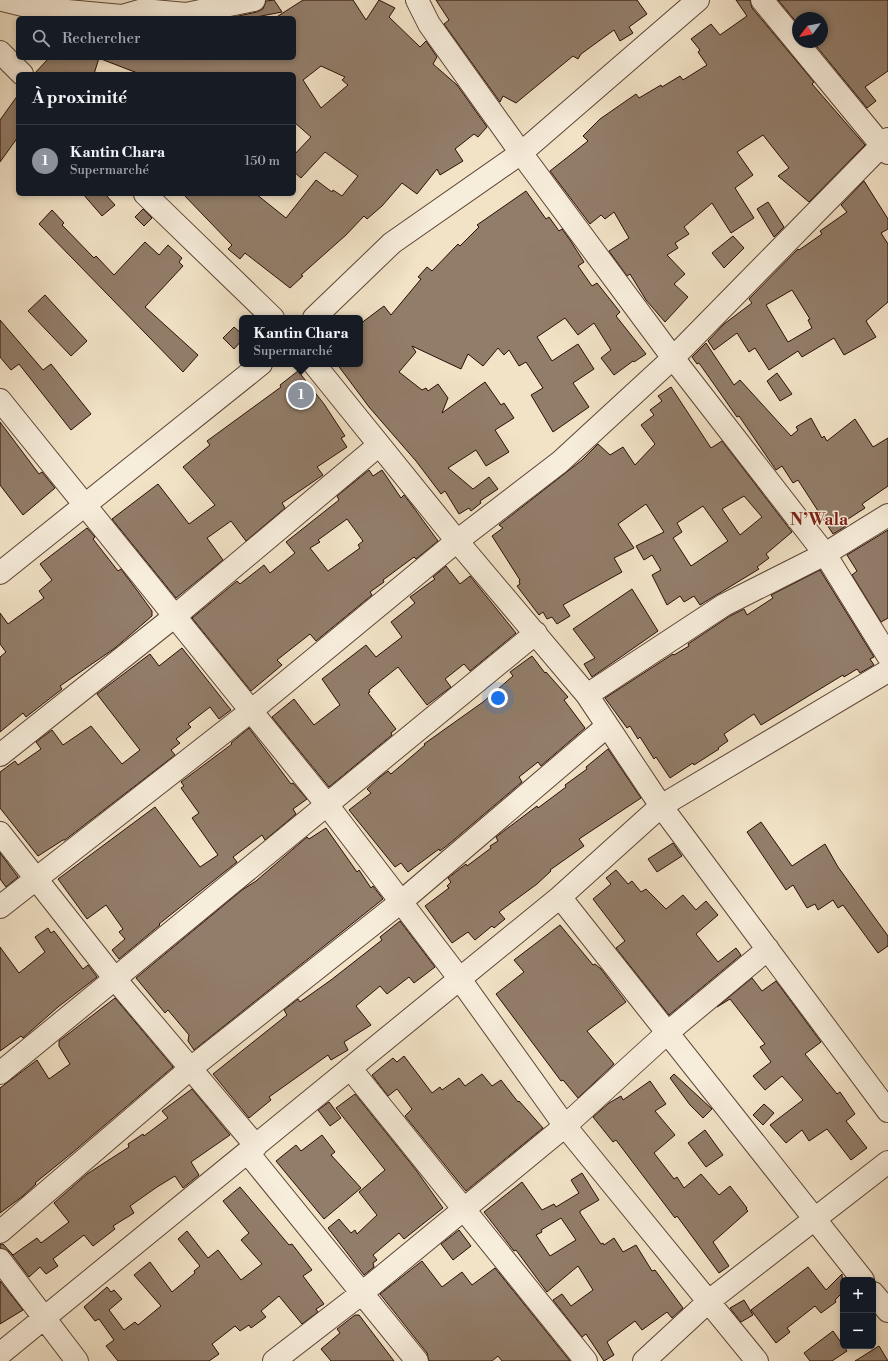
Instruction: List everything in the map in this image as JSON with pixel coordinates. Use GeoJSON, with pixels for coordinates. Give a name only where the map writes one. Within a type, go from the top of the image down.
{"type":"FeatureCollection","features":[{"type":"Feature","properties":{"kind":"street"},"geometry":{"type":"LineString","coordinates":[[2,0],[35,8],[122,16],[144,5],[186,14],[254,0]]}},
{"type":"Feature","properties":{"kind":"street"},"geometry":{"type":"LineString","coordinates":[[418,0],[429,24],[521,153],[673,358],[825,554],[888,656]]}},
{"type":"Feature","properties":{"kind":"street"},"geometry":{"type":"LineString","coordinates":[[317,315],[392,243],[521,153],[698,0]]}},
{"type":"Feature","properties":{"kind":"street"},"geometry":{"type":"LineString","coordinates":[[0,907],[251,712],[457,541],[560,462],[673,358],[886,146],[762,0]]}},
{"type":"Feature","properties":{"kind":"street"},"geometry":{"type":"LineString","coordinates":[[0,52],[20,72]]}},
{"type":"Feature","properties":{"kind":"street"},"geometry":{"type":"LineString","coordinates":[[147,196],[270,315]]}},
{"type":"Feature","properties":{"kind":"street"},"geometry":{"type":"LineString","coordinates":[[0,574],[257,367]]}},
{"type":"Feature","properties":{"kind":"street"},"geometry":{"type":"LineString","coordinates":[[316,367],[457,541],[536,633],[586,695],[606,727],[661,806],[888,1111]]}},
{"type":"Feature","properties":{"kind":"street"},"geometry":{"type":"LineString","coordinates":[[0,400],[32,437],[84,505],[328,806],[402,901],[459,978],[564,1126],[757,1361]]}},
{"type":"Feature","properties":{"kind":"street"},"geometry":{"type":"LineString","coordinates":[[0,755],[175,616],[379,445]]}},
{"type":"Feature","properties":{"kind":"street"},"geometry":{"type":"LineString","coordinates":[[586,695],[724,605],[825,554],[888,516]]}},
{"type":"Feature","properties":{"kind":"street"},"geometry":{"type":"LineString","coordinates":[[0,1073],[328,806],[536,633]]}},
{"type":"Feature","properties":{"kind":"street"},"geometry":{"type":"LineString","coordinates":[[0,1354],[560,897],[661,806],[888,671]]}},
{"type":"Feature","properties":{"kind":"street"},"geometry":{"type":"LineString","coordinates":[[0,1232],[191,1068],[402,901],[606,727]]}},
{"type":"Feature","properties":{"kind":"street"},"geometry":{"type":"LineString","coordinates":[[0,833],[115,979],[191,1068],[362,1293],[417,1361]]}},
{"type":"Feature","properties":{"kind":"street"},"geometry":{"type":"LineString","coordinates":[[560,897],[860,1277]]}},
{"type":"Feature","properties":{"kind":"street"},"geometry":{"type":"LineString","coordinates":[[274,1361],[362,1293],[564,1126],[667,1033],[768,949]]}},
{"type":"Feature","properties":{"kind":"street"},"geometry":{"type":"LineString","coordinates":[[350,1068],[586,1361]]}},
{"type":"Feature","properties":{"kind":"street"},"geometry":{"type":"LineString","coordinates":[[644,1361],[708,1302],[888,1162]]}},
{"type":"Feature","properties":{"kind":"street"},"geometry":{"type":"LineString","coordinates":[[0,1260],[77,1361]]}},
{"type":"Feature","properties":{"kind":"street"},"geometry":{"type":"LineString","coordinates":[[876,1297],[888,1311]]}},
{"type":"Feature","properties":{"kind":"building"},"geometry":{"type":"Polygon","coordinates":[[[274,0],[282,12],[261,16],[238,16],[257,12],[263,9],[266,1],[274,0]]]}},
{"type":"Feature","properties":{"kind":"building"},"geometry":{"type":"Polygon","coordinates":[[[303,0],[353,0],[366,20],[379,0],[395,8],[389,17],[420,47],[426,41],[437,57],[433,64],[457,85],[487,127],[478,137],[474,134],[455,149],[463,161],[440,175],[437,169],[417,194],[402,183],[382,206],[367,219],[364,216],[346,235],[301,275],[303,276],[290,288],[245,253],[240,259],[228,249],[232,245],[185,196],[258,196],[286,218],[316,180],[332,192],[333,190],[342,196],[358,176],[325,152],[301,178],[296,174],[296,153],[311,137],[296,124],[296,72],[135,72],[104,60],[296,60],[296,16],[278,16],[303,0]],[[321,66],[303,80],[321,108],[348,85],[342,80],[345,77],[321,66]]]}},
{"type":"Feature","properties":{"kind":"building"},"geometry":{"type":"Polygon","coordinates":[[[436,0],[637,0],[647,14],[629,27],[633,33],[620,41],[614,30],[581,54],[578,59],[573,56],[516,103],[503,96],[500,102],[444,24],[449,20],[436,0]]]}},
{"type":"Feature","properties":{"kind":"building"},"geometry":{"type":"Polygon","coordinates":[[[736,0],[750,0],[752,8],[814,82],[812,84],[865,145],[809,202],[778,176],[789,168],[763,135],[737,152],[753,175],[735,188],[754,218],[731,233],[712,203],[684,227],[689,234],[675,243],[678,248],[667,255],[685,274],[674,284],[688,297],[665,322],[646,300],[630,274],[627,276],[609,251],[629,238],[614,212],[605,219],[601,215],[590,224],[550,171],[588,141],[583,136],[600,119],[636,94],[639,98],[680,76],[683,80],[707,65],[698,52],[700,50],[691,39],[711,24],[720,35],[747,16],[736,0]]]}},
{"type":"Feature","properties":{"kind":"building"},"geometry":{"type":"Polygon","coordinates":[[[778,0],[888,0],[888,71],[865,87],[876,101],[867,108],[818,48],[828,48],[828,12],[792,12],[792,17],[778,0]]]}},
{"type":"Feature","properties":{"kind":"building"},"geometry":{"type":"Polygon","coordinates":[[[47,60],[98,60],[95,72],[36,72],[47,60]]]}},
{"type":"Feature","properties":{"kind":"building"},"geometry":{"type":"Polygon","coordinates":[[[16,98],[16,140],[0,162],[0,120],[16,98]]]}},
{"type":"Feature","properties":{"kind":"building"},"geometry":{"type":"Polygon","coordinates":[[[864,181],[888,219],[888,229],[881,233],[888,244],[888,302],[866,321],[876,337],[844,355],[834,338],[802,357],[798,351],[769,370],[755,348],[749,352],[737,333],[714,350],[708,341],[724,324],[752,303],[749,299],[798,249],[799,250],[822,234],[820,231],[847,212],[841,205],[864,181]],[[792,290],[766,305],[788,342],[812,328],[808,320],[810,319],[792,290]]]}},
{"type":"Feature","properties":{"kind":"building"},"geometry":{"type":"Polygon","coordinates":[[[526,191],[546,219],[549,217],[559,231],[562,229],[584,262],[578,266],[592,286],[597,283],[620,312],[616,316],[646,354],[634,362],[633,361],[614,375],[601,358],[611,350],[594,323],[578,335],[565,318],[537,337],[552,361],[578,344],[594,369],[573,383],[589,407],[553,432],[531,395],[543,388],[526,362],[519,366],[509,350],[504,355],[498,348],[483,366],[468,354],[461,369],[412,346],[416,352],[399,372],[422,390],[426,388],[428,391],[438,384],[448,398],[442,413],[485,382],[501,405],[504,403],[514,418],[495,430],[509,452],[486,466],[476,450],[448,468],[473,489],[489,477],[498,489],[480,501],[481,503],[471,511],[469,508],[459,514],[445,491],[441,494],[416,461],[369,407],[339,367],[363,367],[363,322],[384,306],[391,315],[421,279],[418,277],[427,267],[432,271],[458,244],[460,246],[479,227],[477,225],[526,191]]]}},
{"type":"Feature","properties":{"kind":"building"},"geometry":{"type":"Polygon","coordinates":[[[85,196],[107,196],[115,205],[102,216],[85,196]]]}},
{"type":"Feature","properties":{"kind":"building"},"geometry":{"type":"Polygon","coordinates":[[[768,202],[784,227],[774,237],[757,209],[768,202]]]}},
{"type":"Feature","properties":{"kind":"building"},"geometry":{"type":"Polygon","coordinates":[[[143,209],[152,218],[144,226],[135,217],[143,209]]]}},
{"type":"Feature","properties":{"kind":"building"},"geometry":{"type":"Polygon","coordinates":[[[52,210],[64,223],[62,225],[94,258],[96,256],[114,275],[145,242],[159,255],[168,245],[182,258],[179,262],[183,266],[145,307],[198,355],[183,372],[39,224],[52,210]]]}},
{"type":"Feature","properties":{"kind":"building"},"geometry":{"type":"Polygon","coordinates":[[[733,236],[744,248],[724,268],[712,253],[733,236]]]}},
{"type":"Feature","properties":{"kind":"building"},"geometry":{"type":"Polygon","coordinates":[[[45,295],[87,341],[71,356],[28,311],[45,295]]]}},
{"type":"Feature","properties":{"kind":"building"},"geometry":{"type":"Polygon","coordinates":[[[0,320],[43,370],[51,364],[91,414],[71,430],[19,364],[11,370],[0,357],[0,320]]]}},
{"type":"Feature","properties":{"kind":"building"},"geometry":{"type":"Polygon","coordinates":[[[234,327],[239,331],[239,343],[234,349],[223,338],[234,327]]]}},
{"type":"Feature","properties":{"kind":"building"},"geometry":{"type":"Polygon","coordinates":[[[706,343],[734,385],[740,380],[791,436],[798,430],[796,427],[811,418],[822,438],[824,436],[827,441],[855,419],[873,447],[888,438],[888,486],[862,504],[865,508],[845,521],[848,525],[833,534],[798,480],[793,483],[782,466],[776,470],[739,416],[737,417],[699,363],[697,364],[692,357],[706,343]]]}},
{"type":"Feature","properties":{"kind":"building"},"geometry":{"type":"Polygon","coordinates":[[[298,371],[324,404],[345,436],[341,438],[347,447],[317,467],[323,475],[282,503],[285,508],[246,541],[231,521],[207,538],[223,560],[176,598],[112,519],[158,484],[189,524],[215,505],[183,467],[210,445],[207,441],[281,387],[280,385],[298,371]]]}},
{"type":"Feature","properties":{"kind":"building"},"geometry":{"type":"Polygon","coordinates":[[[777,373],[792,394],[780,401],[767,381],[777,373]]]}},
{"type":"Feature","properties":{"kind":"building"},"geometry":{"type":"Polygon","coordinates":[[[671,387],[711,448],[722,441],[792,532],[766,554],[769,558],[757,567],[759,569],[700,605],[694,596],[684,602],[680,596],[667,605],[652,575],[661,570],[652,555],[644,560],[636,546],[664,532],[646,504],[618,524],[634,548],[614,558],[622,572],[563,605],[570,616],[557,624],[552,617],[547,619],[543,612],[539,615],[517,586],[520,584],[520,580],[492,536],[503,528],[499,525],[582,460],[598,444],[610,455],[623,447],[635,465],[655,444],[641,425],[654,415],[650,410],[662,401],[658,396],[671,387]],[[744,496],[722,509],[740,535],[762,517],[744,496]],[[703,506],[677,523],[682,532],[673,538],[691,566],[728,541],[703,506]]]}},
{"type":"Feature","properties":{"kind":"building"},"geometry":{"type":"Polygon","coordinates":[[[0,422],[39,474],[42,472],[55,488],[23,515],[0,485],[0,422]]]}},
{"type":"Feature","properties":{"kind":"building"},"geometry":{"type":"Polygon","coordinates":[[[369,470],[373,476],[382,470],[401,498],[404,495],[438,541],[416,559],[414,557],[383,580],[384,582],[370,592],[372,595],[316,641],[310,634],[277,660],[282,665],[251,691],[192,618],[237,581],[240,584],[264,565],[270,573],[295,553],[286,542],[339,500],[337,496],[369,470]],[[347,519],[318,540],[320,542],[310,548],[328,571],[360,548],[358,545],[363,541],[347,519]]]}},
{"type":"Feature","properties":{"kind":"building"},"geometry":{"type":"Polygon","coordinates":[[[87,528],[95,537],[93,539],[118,571],[121,569],[139,593],[152,611],[152,616],[115,648],[60,686],[62,689],[26,717],[23,713],[0,732],[0,657],[6,652],[0,644],[0,613],[8,624],[44,598],[39,591],[52,580],[40,564],[87,528]]]}},
{"type":"Feature","properties":{"kind":"building"},"geometry":{"type":"Polygon","coordinates":[[[888,530],[888,618],[881,622],[852,575],[857,571],[847,555],[888,530]]]}},
{"type":"Feature","properties":{"kind":"building"},"geometry":{"type":"Polygon","coordinates":[[[446,566],[460,584],[470,576],[516,633],[470,671],[464,664],[445,679],[451,687],[427,705],[398,667],[369,690],[370,692],[368,693],[396,729],[391,733],[392,735],[329,787],[272,717],[294,699],[314,725],[340,705],[322,679],[366,645],[376,657],[402,637],[391,622],[415,603],[410,597],[435,579],[433,577],[446,566]]]}},
{"type":"Feature","properties":{"kind":"building"},"geometry":{"type":"Polygon","coordinates":[[[820,570],[874,657],[870,659],[874,665],[860,673],[857,669],[844,677],[843,675],[761,725],[754,714],[724,734],[728,741],[718,748],[719,749],[670,778],[656,757],[654,759],[640,737],[638,739],[630,726],[627,728],[605,698],[673,654],[674,655],[689,646],[688,644],[730,616],[744,609],[747,615],[773,598],[771,595],[820,570]]]}},
{"type":"Feature","properties":{"kind":"building"},"geometry":{"type":"Polygon","coordinates":[[[632,589],[658,631],[592,677],[584,664],[595,658],[573,629],[632,589]]]}},
{"type":"Feature","properties":{"kind":"building"},"geometry":{"type":"Polygon","coordinates":[[[182,648],[231,710],[219,719],[210,707],[188,724],[191,727],[176,739],[180,743],[171,750],[175,755],[65,840],[38,856],[0,808],[0,772],[15,761],[18,765],[41,749],[36,742],[52,730],[63,745],[91,726],[122,764],[140,750],[97,694],[150,654],[159,666],[182,648]]]}},
{"type":"Feature","properties":{"kind":"building"},"geometry":{"type":"Polygon","coordinates":[[[532,656],[545,673],[546,672],[568,697],[564,700],[585,728],[541,766],[538,762],[519,777],[522,782],[440,851],[439,849],[408,872],[401,863],[395,867],[349,810],[371,793],[367,789],[380,777],[388,771],[391,774],[425,745],[424,744],[483,702],[513,676],[510,672],[532,656]]]}},
{"type":"Feature","properties":{"kind":"building"},"geometry":{"type":"Polygon","coordinates":[[[249,728],[291,784],[293,783],[307,799],[293,809],[296,814],[265,840],[262,835],[233,857],[237,862],[159,924],[160,925],[119,959],[112,950],[125,939],[119,932],[123,929],[106,905],[87,919],[58,879],[155,807],[200,867],[218,855],[192,818],[199,813],[181,788],[184,786],[181,782],[232,744],[231,743],[249,728]]]}},
{"type":"Feature","properties":{"kind":"building"},"geometry":{"type":"Polygon","coordinates":[[[608,749],[641,798],[579,839],[584,846],[550,870],[551,871],[537,884],[499,912],[505,919],[494,928],[492,926],[475,940],[468,932],[452,943],[425,906],[449,888],[447,886],[451,882],[448,878],[491,848],[490,846],[498,841],[496,837],[537,806],[538,808],[566,787],[565,785],[587,769],[586,767],[608,749]]]}},
{"type":"Feature","properties":{"kind":"building"},"geometry":{"type":"Polygon","coordinates":[[[761,822],[792,866],[825,844],[838,867],[888,936],[888,946],[878,953],[843,905],[838,908],[833,900],[818,910],[815,904],[807,908],[793,885],[786,890],[747,832],[761,822]]]}},
{"type":"Feature","properties":{"kind":"building"},"geometry":{"type":"Polygon","coordinates":[[[326,828],[357,872],[359,870],[371,888],[373,886],[383,899],[194,1050],[188,1041],[189,1035],[168,1010],[165,1013],[136,978],[242,890],[256,881],[307,837],[309,839],[326,828]]]}},
{"type":"Feature","properties":{"kind":"building"},"geometry":{"type":"Polygon","coordinates":[[[673,843],[682,856],[657,872],[648,859],[673,843]]]}},
{"type":"Feature","properties":{"kind":"building"},"geometry":{"type":"Polygon","coordinates":[[[0,853],[18,877],[6,887],[0,879],[0,853]]]}},
{"type":"Feature","properties":{"kind":"building"},"geometry":{"type":"Polygon","coordinates":[[[616,870],[628,884],[632,881],[641,892],[646,889],[666,909],[683,895],[696,910],[706,901],[718,915],[696,934],[718,962],[736,948],[741,955],[669,1015],[616,948],[625,941],[593,899],[611,884],[606,878],[616,870]]]}},
{"type":"Feature","properties":{"kind":"building"},"geometry":{"type":"Polygon","coordinates":[[[400,921],[435,967],[414,983],[409,977],[387,994],[380,986],[356,1006],[371,1025],[344,1042],[348,1050],[331,1060],[328,1055],[269,1097],[271,1100],[249,1118],[213,1074],[287,1015],[284,1010],[298,999],[300,1002],[331,980],[382,940],[380,937],[400,921]]]}},
{"type":"Feature","properties":{"kind":"building"},"geometry":{"type":"Polygon","coordinates":[[[560,925],[593,965],[595,964],[601,969],[626,1002],[587,1031],[614,1064],[578,1098],[563,1080],[561,1081],[496,994],[524,972],[514,960],[560,925]]]}},
{"type":"Feature","properties":{"kind":"building"},"geometry":{"type":"Polygon","coordinates":[[[48,928],[51,933],[54,931],[83,969],[88,965],[97,977],[58,1007],[23,1038],[21,1036],[0,1051],[0,947],[19,973],[45,952],[35,937],[48,928]]]}},
{"type":"Feature","properties":{"kind":"building"},"geometry":{"type":"Polygon","coordinates":[[[752,978],[762,991],[776,981],[821,1042],[805,1054],[837,1094],[840,1092],[855,1114],[846,1121],[867,1148],[851,1160],[827,1129],[809,1141],[802,1130],[786,1143],[770,1125],[803,1100],[782,1076],[765,1090],[753,1076],[771,1062],[760,1047],[765,1044],[730,999],[717,1007],[752,978]]]}},
{"type":"Feature","properties":{"kind":"building"},"geometry":{"type":"Polygon","coordinates":[[[115,998],[173,1067],[35,1183],[36,1184],[23,1196],[0,1213],[0,1088],[37,1060],[49,1079],[70,1064],[59,1046],[59,1041],[115,998]]]}},
{"type":"Feature","properties":{"kind":"building"},"geometry":{"type":"Polygon","coordinates":[[[404,1056],[432,1093],[440,1087],[442,1090],[459,1078],[465,1086],[482,1074],[492,1086],[501,1080],[518,1102],[519,1101],[543,1128],[466,1191],[405,1116],[412,1109],[397,1089],[388,1096],[372,1075],[393,1058],[397,1062],[404,1056]]]}},
{"type":"Feature","properties":{"kind":"building"},"geometry":{"type":"Polygon","coordinates":[[[674,1074],[712,1109],[703,1118],[690,1105],[670,1078],[674,1074]]]}},
{"type":"Feature","properties":{"kind":"building"},"geometry":{"type":"Polygon","coordinates":[[[650,1081],[666,1104],[655,1111],[675,1135],[654,1153],[674,1179],[677,1177],[684,1188],[701,1174],[719,1195],[730,1186],[747,1208],[746,1209],[748,1211],[713,1242],[729,1266],[719,1273],[677,1216],[675,1218],[616,1140],[613,1142],[593,1117],[609,1103],[621,1096],[623,1100],[650,1081]]]}},
{"type":"Feature","properties":{"kind":"building"},"geometry":{"type":"Polygon","coordinates":[[[192,1089],[230,1135],[191,1162],[199,1175],[183,1188],[175,1176],[157,1187],[130,1206],[134,1213],[113,1226],[115,1229],[93,1246],[84,1235],[53,1259],[58,1266],[46,1274],[40,1267],[29,1277],[10,1252],[0,1248],[0,1244],[3,1244],[13,1255],[37,1238],[41,1243],[69,1222],[54,1203],[87,1174],[129,1147],[128,1144],[143,1134],[144,1136],[168,1118],[162,1111],[192,1089]]]}},
{"type":"Feature","properties":{"kind":"building"},"geometry":{"type":"Polygon","coordinates":[[[355,1094],[416,1170],[443,1208],[404,1239],[399,1233],[373,1255],[377,1260],[373,1263],[374,1267],[364,1275],[328,1228],[339,1219],[351,1233],[355,1230],[357,1234],[377,1215],[359,1192],[385,1170],[336,1108],[355,1094]]]}},
{"type":"Feature","properties":{"kind":"building"},"geometry":{"type":"Polygon","coordinates":[[[329,1102],[341,1118],[330,1126],[318,1110],[329,1102]]]}},
{"type":"Feature","properties":{"kind":"building"},"geometry":{"type":"Polygon","coordinates":[[[764,1104],[774,1113],[763,1125],[753,1115],[764,1104]]]}},
{"type":"Feature","properties":{"kind":"building"},"geometry":{"type":"Polygon","coordinates":[[[705,1130],[723,1155],[706,1167],[688,1143],[705,1130]]]}},
{"type":"Feature","properties":{"kind":"building"},"geometry":{"type":"Polygon","coordinates":[[[322,1135],[335,1152],[331,1155],[361,1188],[324,1219],[276,1161],[296,1145],[301,1151],[322,1135]]]}},
{"type":"Feature","properties":{"kind":"building"},"geometry":{"type":"Polygon","coordinates":[[[582,1173],[599,1200],[580,1211],[580,1213],[601,1244],[603,1243],[604,1245],[614,1238],[623,1252],[636,1245],[652,1271],[655,1270],[683,1308],[672,1318],[667,1312],[642,1330],[635,1321],[607,1342],[614,1355],[604,1361],[586,1334],[582,1337],[553,1300],[562,1294],[571,1306],[593,1290],[578,1266],[547,1292],[516,1250],[514,1251],[484,1212],[522,1182],[542,1210],[554,1204],[556,1207],[579,1193],[571,1180],[582,1173]],[[561,1218],[541,1230],[542,1232],[536,1235],[550,1256],[576,1240],[561,1218]]]}},
{"type":"Feature","properties":{"kind":"building"},"geometry":{"type":"Polygon","coordinates":[[[240,1187],[289,1245],[292,1244],[312,1270],[303,1276],[324,1304],[316,1309],[318,1312],[302,1324],[279,1296],[261,1311],[266,1317],[251,1328],[249,1325],[240,1331],[235,1326],[212,1344],[219,1354],[209,1361],[118,1361],[106,1346],[114,1340],[99,1319],[95,1321],[84,1307],[107,1287],[111,1292],[114,1290],[122,1299],[109,1310],[124,1330],[135,1322],[138,1325],[161,1306],[134,1275],[150,1262],[172,1292],[195,1273],[194,1271],[200,1266],[178,1239],[187,1231],[208,1258],[218,1250],[241,1280],[262,1264],[241,1240],[249,1233],[223,1201],[240,1187]]]}},
{"type":"Feature","properties":{"kind":"building"},"geometry":{"type":"Polygon","coordinates":[[[459,1230],[471,1246],[453,1260],[441,1244],[459,1230]]]}},
{"type":"Feature","properties":{"kind":"building"},"geometry":{"type":"Polygon","coordinates":[[[422,1261],[442,1287],[462,1272],[472,1285],[495,1268],[570,1361],[502,1361],[498,1356],[492,1361],[429,1361],[427,1353],[380,1294],[422,1261]]]}},
{"type":"Feature","properties":{"kind":"building"},"geometry":{"type":"Polygon","coordinates":[[[808,1267],[826,1290],[842,1274],[842,1277],[840,1277],[840,1295],[835,1300],[836,1302],[821,1313],[815,1306],[787,1328],[790,1332],[776,1343],[751,1310],[808,1267]]]}},
{"type":"Feature","properties":{"kind":"building"},"geometry":{"type":"Polygon","coordinates":[[[0,1281],[23,1310],[0,1324],[0,1281]]]}},
{"type":"Feature","properties":{"kind":"building"},"geometry":{"type":"Polygon","coordinates":[[[744,1300],[753,1315],[741,1322],[730,1308],[744,1300]]]}},
{"type":"Feature","properties":{"kind":"building"},"geometry":{"type":"Polygon","coordinates":[[[355,1315],[359,1315],[394,1361],[331,1361],[321,1349],[340,1333],[337,1329],[355,1315]]]}},
{"type":"Feature","properties":{"kind":"building"},"geometry":{"type":"Polygon","coordinates":[[[833,1331],[840,1341],[840,1349],[846,1349],[847,1351],[832,1361],[810,1361],[804,1353],[833,1331]]]}},
{"type":"Feature","properties":{"kind":"building"},"geometry":{"type":"Polygon","coordinates":[[[879,1346],[888,1361],[855,1361],[876,1349],[879,1346]]]}},
{"type":"Feature","properties":{"kind":"place","name":"Kantin Chara"},"geometry":{"type":"Point","coordinates":[301,395]}},
{"type":"Feature","properties":{"kind":"district","name":"N’Wala"},"geometry":{"type":"Point","coordinates":[819,520]}}]}
